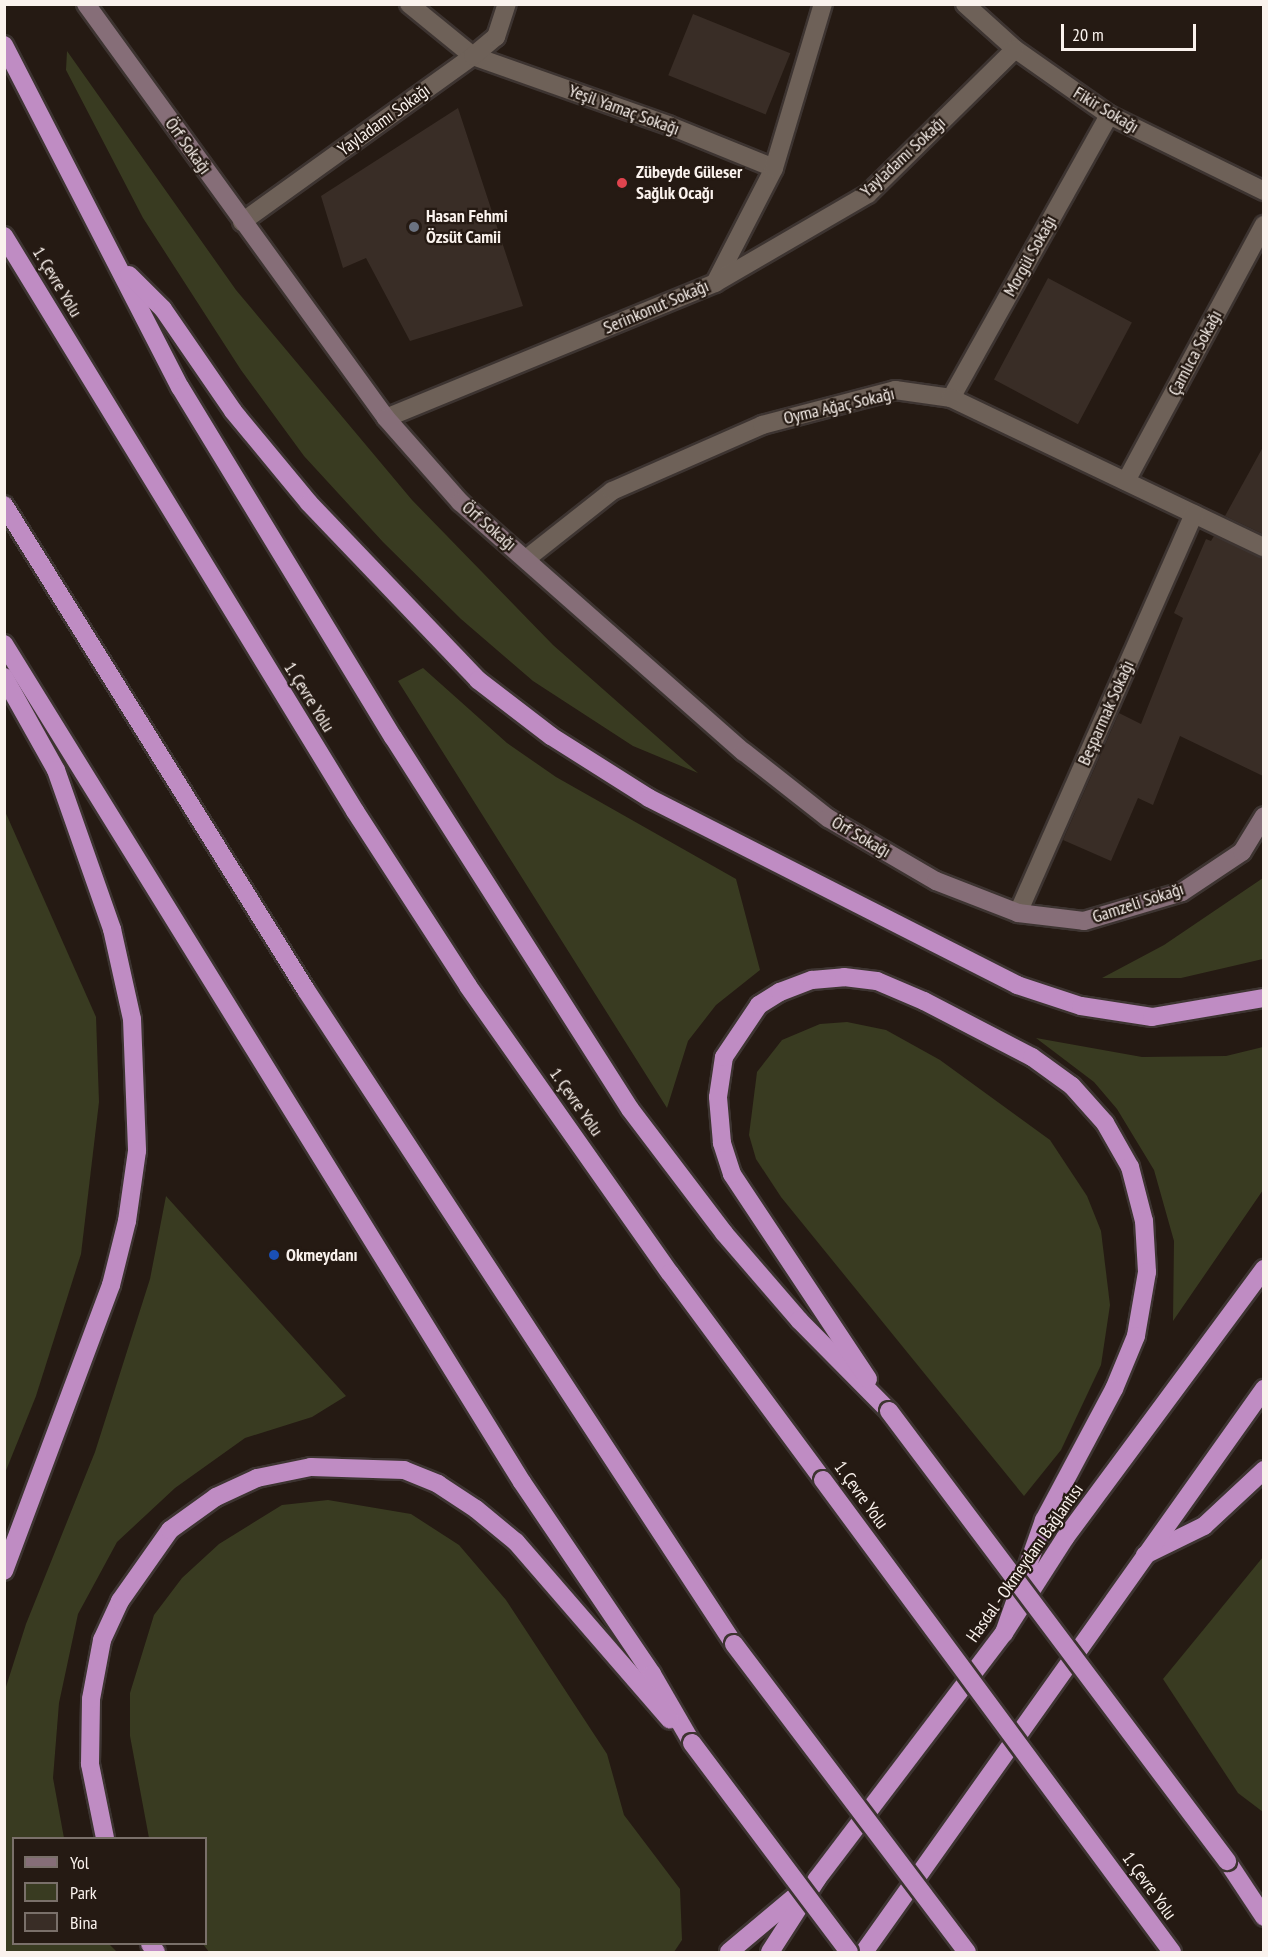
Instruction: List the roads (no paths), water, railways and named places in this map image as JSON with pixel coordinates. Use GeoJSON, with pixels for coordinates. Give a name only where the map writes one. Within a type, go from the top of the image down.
{"type":"FeatureCollection","features":[{"type":"Feature","properties":{"kind":"highway"},"geometry":{"type":"LineString","coordinates":[[4,45],[180,387],[301,586],[630,1109],[747,1259],[799,1320],[889,1411]]}},
{"type":"Feature","properties":{"kind":"highway","name":"1. Çevre Yolu"},"geometry":{"type":"LineString","coordinates":[[4,236],[355,811],[468,986],[670,1273],[1172,1953]]}},
{"type":"Feature","properties":{"kind":"highway"},"geometry":{"type":"LineString","coordinates":[[116,262],[163,309],[233,411],[309,503],[478,680],[561,742],[649,798],[1017,985],[1081,1006],[1152,1017],[1263,999]]}},
{"type":"Feature","properties":{"kind":"highway"},"geometry":{"type":"LineString","coordinates":[[4,505],[306,990],[734,1644],[967,1953]]}},
{"type":"Feature","properties":{"kind":"highway"},"geometry":{"type":"LineString","coordinates":[[4,644],[516,1473],[652,1674],[692,1743]]}},
{"type":"Feature","properties":{"kind":"highway"},"geometry":{"type":"LineString","coordinates":[[4,677],[56,770],[112,929],[132,1019],[137,1140],[127,1221],[111,1285],[4,1572]]}},
{"type":"Feature","properties":{"kind":"highway"},"geometry":{"type":"LineString","coordinates":[[1004,1633],[1044,1520],[1114,1389],[1136,1336],[1146,1272],[1144,1221],[1130,1167],[1105,1123],[1078,1093],[1032,1057],[878,981],[844,977],[812,980],[780,992],[759,1005],[724,1057],[718,1097],[722,1143],[732,1174],[750,1205],[801,1275],[889,1411],[1227,1861],[1263,1917]]}},
{"type":"Feature","properties":{"kind":"highway","name":"Hasdal - Okmeydanı Bağlantısı"},"geometry":{"type":"LineString","coordinates":[[818,1879],[1004,1633],[1065,1538],[1263,1269]]}},
{"type":"Feature","properties":{"kind":"highway"},"geometry":{"type":"LineString","coordinates":[[864,1953],[886,1917],[1263,1389]]}},
{"type":"Feature","properties":{"kind":"highway"},"geometry":{"type":"LineString","coordinates":[[1232,1432],[1263,1409]]}},
{"type":"Feature","properties":{"kind":"highway"},"geometry":{"type":"LineString","coordinates":[[105,1837],[90,1764],[91,1699],[102,1640],[120,1601],[142,1566],[179,1524],[216,1497],[257,1478],[311,1467],[404,1470],[438,1484],[476,1509],[516,1542],[626,1672],[692,1743],[849,1953]]}},
{"type":"Feature","properties":{"kind":"highway"},"geometry":{"type":"LineString","coordinates":[[1144,1556],[1204,1526],[1263,1470]]}},
{"type":"Feature","properties":{"kind":"highway"},"geometry":{"type":"LineString","coordinates":[[1227,1861],[1263,1893]]}},
{"type":"Feature","properties":{"kind":"highway"},"geometry":{"type":"LineString","coordinates":[[729,1953],[818,1879]]}},
{"type":"Feature","properties":{"kind":"highway"},"geometry":{"type":"LineString","coordinates":[[770,1953],[818,1879]]}},
{"type":"Feature","properties":{"kind":"highway"},"geometry":{"type":"LineString","coordinates":[[879,1953],[886,1917]]}},
{"type":"Feature","properties":{"kind":"street","name":"Örf Sokağı"},"geometry":{"type":"LineString","coordinates":[[86,4],[386,418],[460,502],[744,752],[828,818],[936,880],[1018,913]]}},
{"type":"Feature","properties":{"kind":"street","name":"Yeşil Yamaç Sokağı"},"geometry":{"type":"LineString","coordinates":[[409,4],[473,56],[668,125],[774,168]]}},
{"type":"Feature","properties":{"kind":"street","name":"Yayladamı Sokağı"},"geometry":{"type":"LineString","coordinates":[[242,222],[473,56],[496,37],[507,4]]}},
{"type":"Feature","properties":{"kind":"street","name":"Serinkonut Sokağı"},"geometry":{"type":"LineString","coordinates":[[386,418],[715,283],[774,168],[823,4]]}},
{"type":"Feature","properties":{"kind":"street","name":"Fikir Sokağı"},"geometry":{"type":"LineString","coordinates":[[965,4],[1015,49],[1109,115],[1263,191]]}},
{"type":"Feature","properties":{"kind":"street","name":"Yayladamı Sokağı"},"geometry":{"type":"LineString","coordinates":[[715,283],[868,194],[1015,49]]}},
{"type":"Feature","properties":{"kind":"street","name":"Morgül Sokağı"},"geometry":{"type":"LineString","coordinates":[[951,398],[1109,115]]}},
{"type":"Feature","properties":{"kind":"street","name":"Çamlıca Sokağı"},"geometry":{"type":"LineString","coordinates":[[1126,481],[1263,225]]}},
{"type":"Feature","properties":{"kind":"street","name":"Oyma Ağaç Sokağı"},"geometry":{"type":"LineString","coordinates":[[526,559],[612,490],[762,425],[895,390],[951,398],[1263,547]]}},
{"type":"Feature","properties":{"kind":"street","name":"Beşparmak Sokağı"},"geometry":{"type":"LineString","coordinates":[[1018,913],[1194,514]]}},
{"type":"Feature","properties":{"kind":"street","name":"Gamzeli Sokağı"},"geometry":{"type":"LineString","coordinates":[[1018,913],[1084,921],[1182,892],[1242,852],[1263,816]]}},
{"type":"Feature","properties":{"kind":"place","name":"Zübeyde Güleser Sağlık Ocağı"},"geometry":{"type":"Point","coordinates":[622,183]}},
{"type":"Feature","properties":{"kind":"place","name":"Hasan Fehmi Özsüt Camii"},"geometry":{"type":"Point","coordinates":[414,227]}},
{"type":"Feature","properties":{"kind":"place","name":"Okmeydanı"},"geometry":{"type":"Point","coordinates":[274,1255]}}]}
